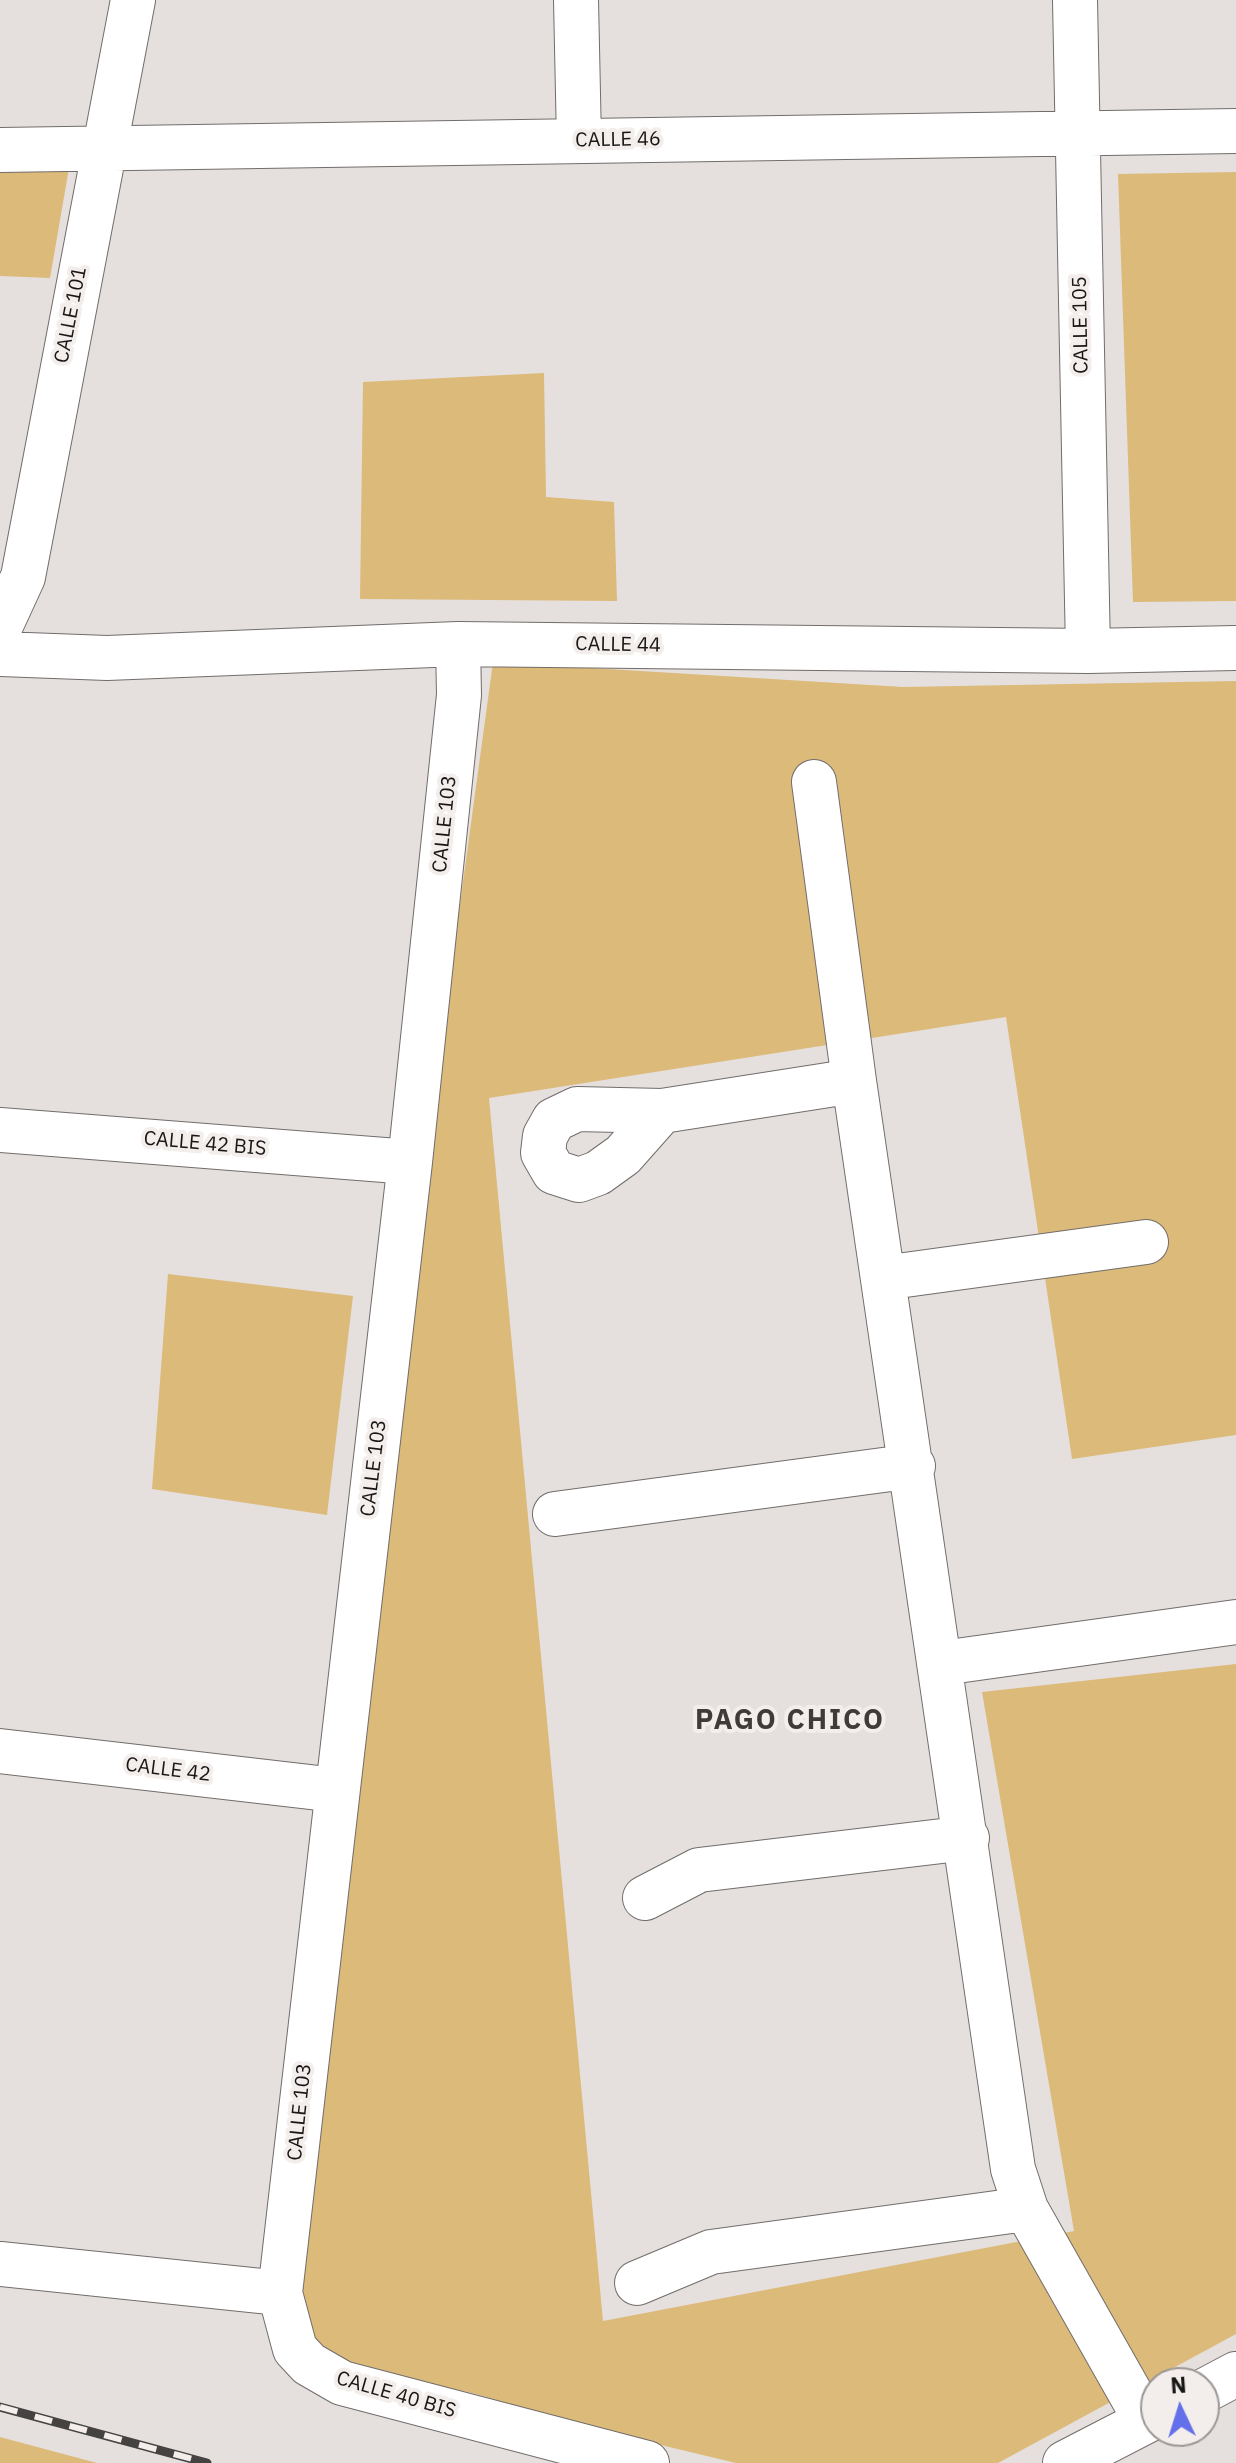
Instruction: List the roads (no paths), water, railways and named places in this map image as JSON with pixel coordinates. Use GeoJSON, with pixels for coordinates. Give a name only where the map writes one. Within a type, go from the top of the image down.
{"type":"FeatureCollection","features":[{"type":"Feature","properties":{"kind":"street","name":"CALLE 101"},"geometry":{"type":"LineString","coordinates":[[0,627],[23,577],[133,0]]}},
{"type":"Feature","properties":{"kind":"street"},"geometry":{"type":"LineString","coordinates":[[576,0],[579,141]]}},
{"type":"Feature","properties":{"kind":"street","name":"CALLE 105"},"geometry":{"type":"LineString","coordinates":[[1075,0],[1088,651]]}},
{"type":"Feature","properties":{"kind":"street","name":"CALLE 46"},"geometry":{"type":"LineString","coordinates":[[0,150],[1236,131]]}},
{"type":"Feature","properties":{"kind":"street","name":"CALLE 44"},"geometry":{"type":"LineString","coordinates":[[0,654],[107,658],[458,644],[1088,651],[1236,648]]}},
{"type":"Feature","properties":{"kind":"street","name":"CALLE 103"},"geometry":{"type":"LineString","coordinates":[[280,2293],[410,1162],[459,695],[458,644]]}},
{"type":"Feature","properties":{"kind":"street"},"geometry":{"type":"LineString","coordinates":[[814,782],[854,1081],[942,1663],[1013,2169],[1026,2209],[1140,2400]]}},
{"type":"Feature","properties":{"kind":"street"},"geometry":{"type":"LineString","coordinates":[[662,1111],[854,1081]]}},
{"type":"Feature","properties":{"kind":"street","name":"CALLE 42 BIS"},"geometry":{"type":"LineString","coordinates":[[0,1130],[410,1162]]}},
{"type":"Feature","properties":{"kind":"street"},"geometry":{"type":"LineString","coordinates":[[883,1278],[1146,1242]]}},
{"type":"Feature","properties":{"kind":"street"},"geometry":{"type":"LineString","coordinates":[[555,1514],[913,1466]]}},
{"type":"Feature","properties":{"kind":"street"},"geometry":{"type":"LineString","coordinates":[[942,1663],[1236,1622]]}},
{"type":"Feature","properties":{"kind":"street","name":"CALLE 42"},"geometry":{"type":"LineString","coordinates":[[0,1751],[336,1790]]}},
{"type":"Feature","properties":{"kind":"street"},"geometry":{"type":"LineString","coordinates":[[645,1898],[699,1870],[967,1838]]}},
{"type":"Feature","properties":{"kind":"street"},"geometry":{"type":"LineString","coordinates":[[637,2283],[711,2252],[1026,2209]]}},
{"type":"Feature","properties":{"kind":"street"},"geometry":{"type":"LineString","coordinates":[[0,2264],[280,2293]]}},
{"type":"Feature","properties":{"kind":"street","name":"CALLE 40 BIS"},"geometry":{"type":"LineString","coordinates":[[280,2293],[295,2349],[309,2364],[342,2383],[647,2463]]}},
{"type":"Feature","properties":{"kind":"street"},"geometry":{"type":"LineString","coordinates":[[1065,2463],[1140,2424]]}},
{"type":"Feature","properties":{"kind":"railway"},"geometry":{"type":"LineString","coordinates":[[0,2407],[207,2463]]}},
{"type":"Feature","properties":{"kind":"district","name":"PAGO CHICO"},"geometry":{"type":"Point","coordinates":[790,1721]}}]}
